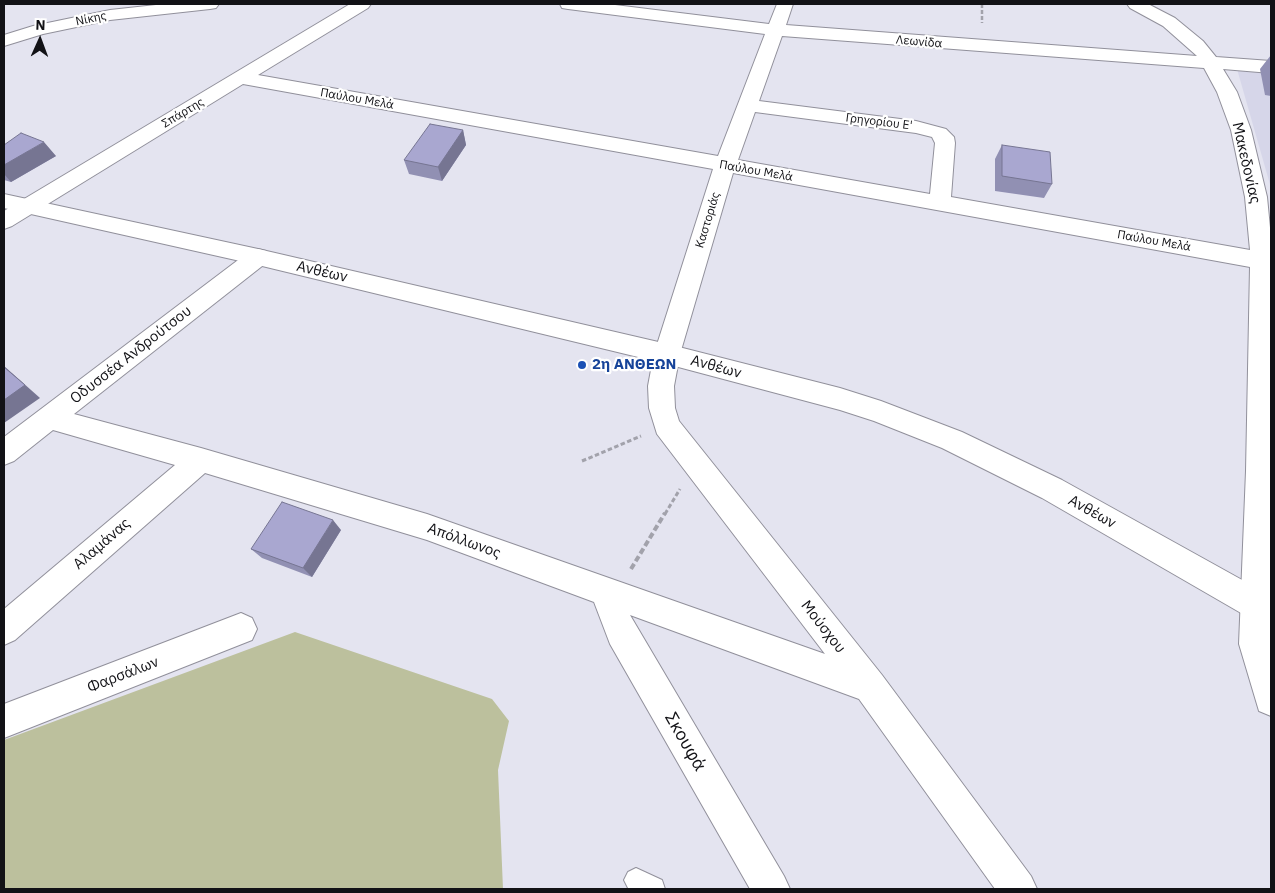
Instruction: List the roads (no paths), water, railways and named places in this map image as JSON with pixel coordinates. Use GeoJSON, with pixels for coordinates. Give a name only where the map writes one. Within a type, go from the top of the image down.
{"type":"FeatureCollection","features":[{"type":"Feature","properties":{"kind":"street","name":"Νίκης"},"geometry":{"type":"LineString","coordinates":[[4,41],[39,30],[110,15],[210,4]]}},
{"type":"Feature","properties":{"kind":"street","name":"Λεωνίδα"},"geometry":{"type":"LineString","coordinates":[[568,4],[688,21],[776,30],[1210,64],[1271,67]]}},
{"type":"Feature","properties":{"kind":"street","name":"Καστοριάς"},"geometry":{"type":"LineString","coordinates":[[667,354],[725,166],[785,4]]}},
{"type":"Feature","properties":{"kind":"street","name":"Μακεδονίας"},"geometry":{"type":"LineString","coordinates":[[1136,4],[1172,16],[1197,45],[1210,64],[1227,92],[1240,130],[1256,197],[1267,261],[1264,609],[1255,644],[1271,699]]}},
{"type":"Feature","properties":{"kind":"street","name":"Σπάρτης"},"geometry":{"type":"LineString","coordinates":[[4,221],[240,78],[356,5]]}},
{"type":"Feature","properties":{"kind":"street","name":"Παύλου Μελά"},"geometry":{"type":"LineString","coordinates":[[240,78],[725,166],[1267,261]]}},
{"type":"Feature","properties":{"kind":"street","name":"Γρηγορίου Ε'"},"geometry":{"type":"LineString","coordinates":[[747,105],[916,127],[939,133],[944,137],[945,143],[940,203]]}},
{"type":"Feature","properties":{"kind":"street","name":"Ανθέων"},"geometry":{"type":"LineString","coordinates":[[4,201],[258,257],[667,354],[840,399],[881,412],[952,440],[1052,489],[1264,609]]}},
{"type":"Feature","properties":{"kind":"street","name":"Οδυσσέα Ανδρούτσου"},"geometry":{"type":"LineString","coordinates":[[4,453],[258,257]]}},
{"type":"Feature","properties":{"kind":"street","name":"Μούσχου"},"geometry":{"type":"LineString","coordinates":[[667,354],[661,386],[662,408],[667,426],[870,687],[1018,889]]}},
{"type":"Feature","properties":{"kind":"street","name":"Απόλλωνος"},"geometry":{"type":"LineString","coordinates":[[49,418],[427,527],[870,687]]}},
{"type":"Feature","properties":{"kind":"street","name":"Αλαμάνας"},"geometry":{"type":"LineString","coordinates":[[4,629],[200,460]]}},
{"type":"Feature","properties":{"kind":"street","name":"Σκουφά"},"geometry":{"type":"LineString","coordinates":[[610,593],[621,633],[771,889]]}},
{"type":"Feature","properties":{"kind":"street","name":"Φαρσάλων"},"geometry":{"type":"LineString","coordinates":[[4,721],[242,629]]}},
{"type":"Feature","properties":{"kind":"place","name":"2η ΑΝΘΕΩΝ"},"geometry":{"type":"Point","coordinates":[582,365]}}]}
